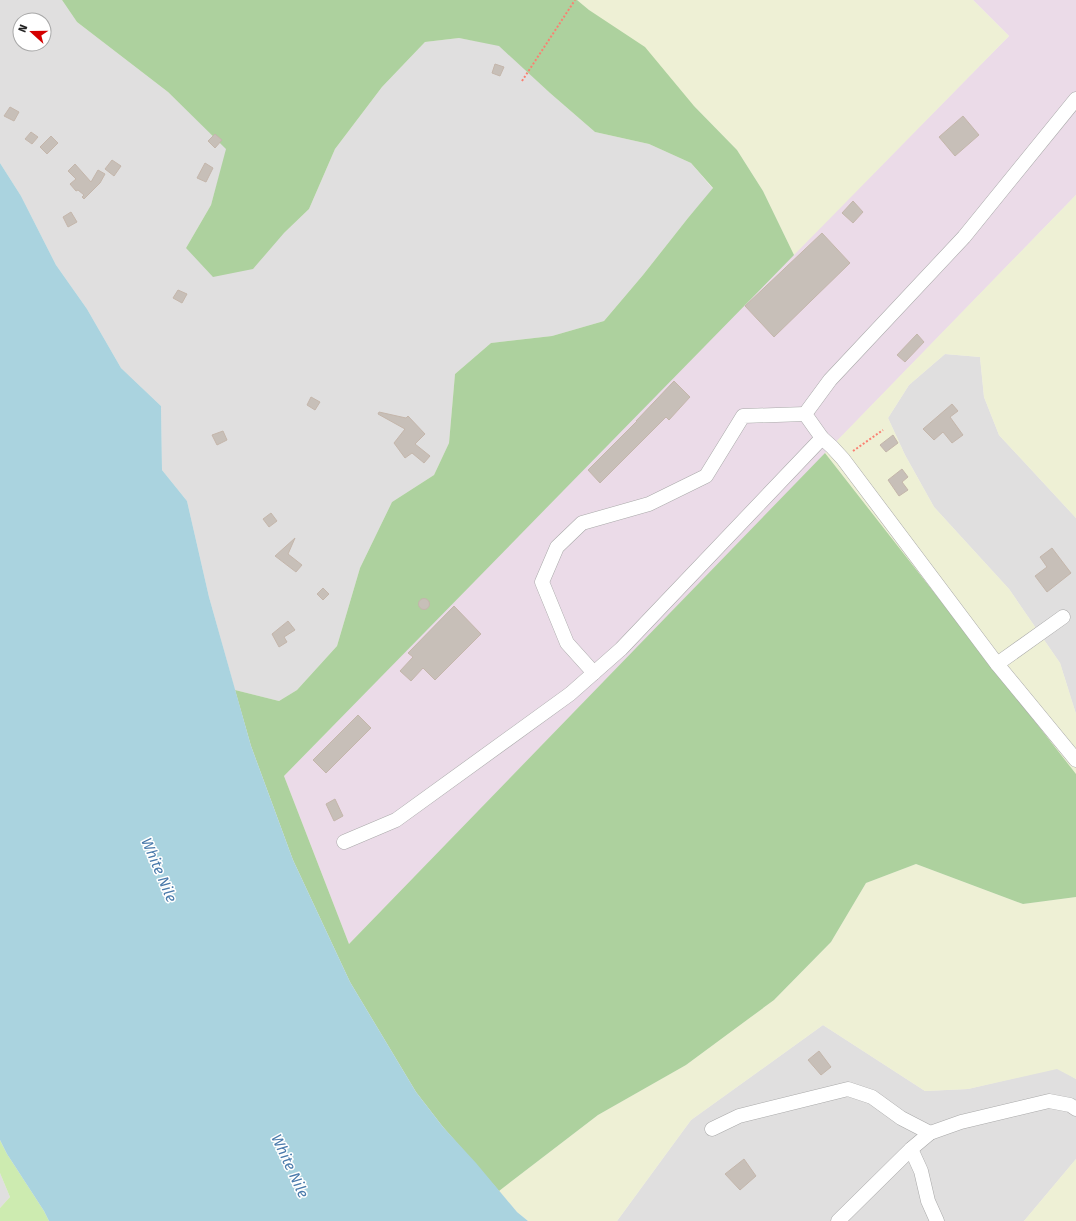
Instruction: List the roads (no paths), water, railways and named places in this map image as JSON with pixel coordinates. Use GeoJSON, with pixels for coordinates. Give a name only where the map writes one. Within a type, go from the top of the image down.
{"type":"FeatureCollection","features":[{"type":"Feature","properties":{"kind":"street"},"geometry":{"type":"LineString","coordinates":[[805,414],[830,380],[964,237],[1076,99]]}},
{"type":"Feature","properties":{"kind":"street"},"geometry":{"type":"LineString","coordinates":[[805,414],[827,442],[843,459],[997,664],[1076,760]]}},
{"type":"Feature","properties":{"kind":"street"},"geometry":{"type":"LineString","coordinates":[[594,673],[567,643],[542,582],[557,547],[582,523],[649,504],[706,476],[743,416],[805,414]]}},
{"type":"Feature","properties":{"kind":"street"},"geometry":{"type":"LineString","coordinates":[[344,842],[396,820],[570,694],[621,649],[827,442]]}},
{"type":"Feature","properties":{"kind":"street"},"geometry":{"type":"LineString","coordinates":[[997,664],[1063,616]]}},
{"type":"Feature","properties":{"kind":"street"},"geometry":{"type":"LineString","coordinates":[[712,1129],[739,1116],[848,1089],[872,1097],[901,1118],[930,1134]]}},
{"type":"Feature","properties":{"kind":"street"},"geometry":{"type":"LineString","coordinates":[[838,1221],[911,1149],[930,1134],[961,1122],[1050,1102],[1070,1105],[1076,1109]]}},
{"type":"Feature","properties":{"kind":"street"},"geometry":{"type":"LineString","coordinates":[[911,1149],[921,1171],[928,1201],[937,1221]]}},
{"type":"Feature","properties":{"kind":"water","name":"White Nile"},"geometry":{"type":"Polygon","coordinates":[[[0,163],[21,196],[56,265],[87,309],[121,368],[161,406],[162,470],[187,501],[209,597],[251,746],[293,860],[350,982],[416,1092],[443,1127],[476,1163],[517,1212],[528,1221],[49,1221],[7,1154],[0,1140],[0,163]]]}}]}
